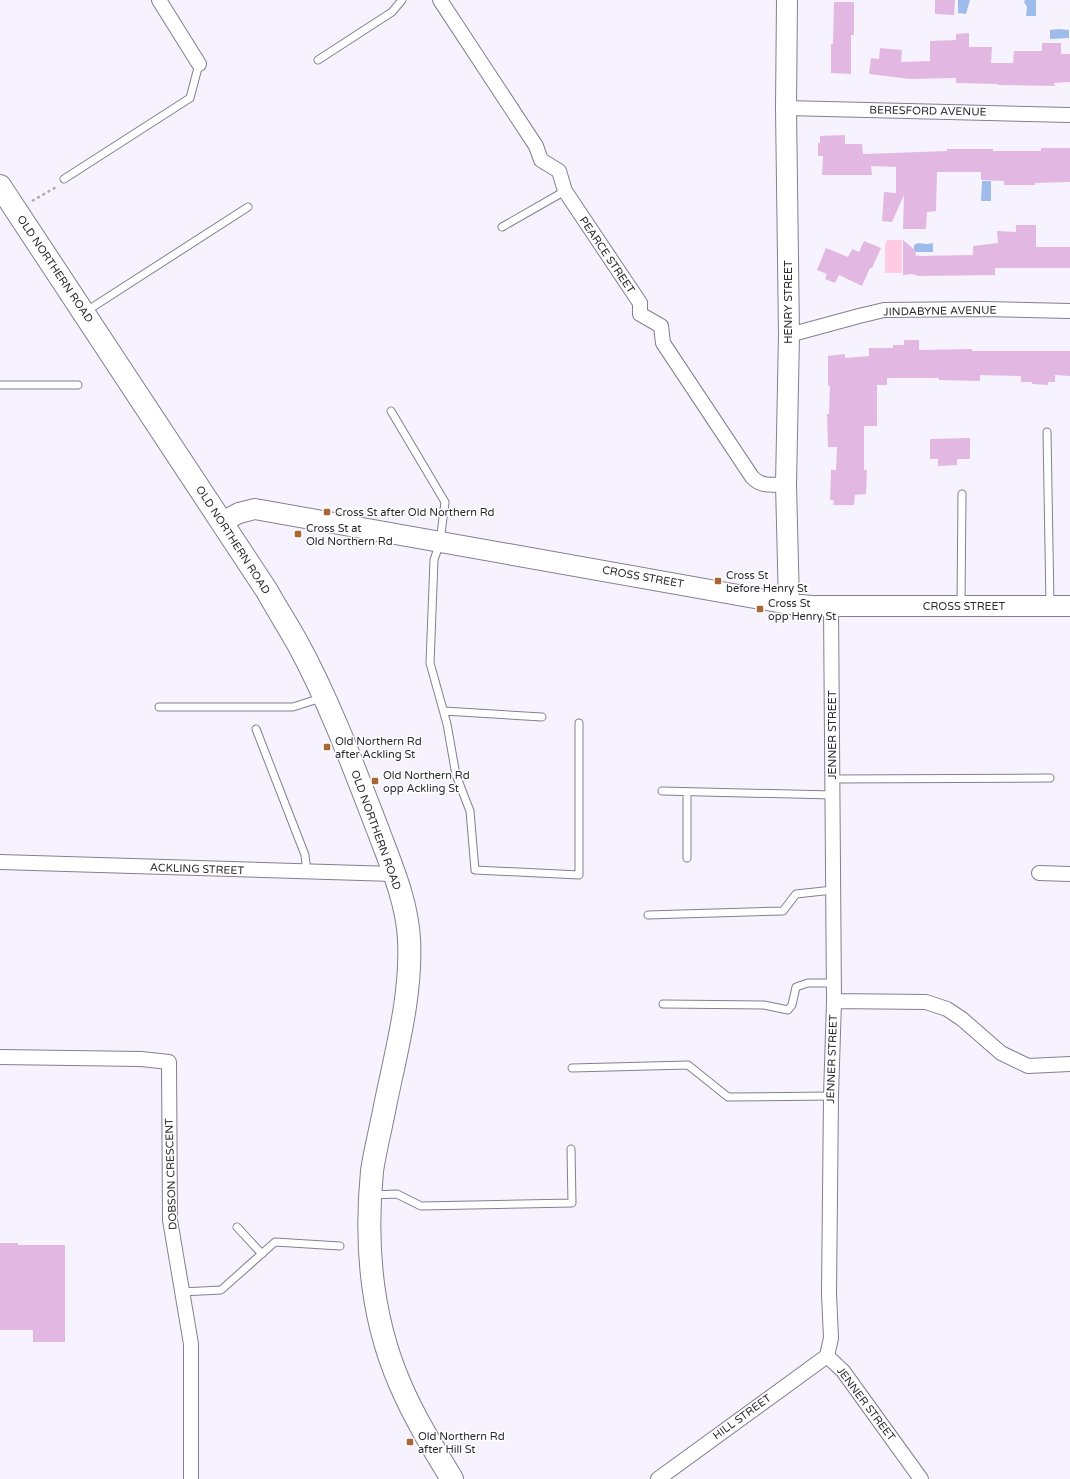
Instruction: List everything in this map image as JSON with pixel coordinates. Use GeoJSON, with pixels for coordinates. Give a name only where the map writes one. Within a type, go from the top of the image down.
{"type":"FeatureCollection","features":[{"type":"Feature","properties":{"kind":"main road","name":"OLD NORTHERN ROAD"},"geometry":{"type":"LineString","coordinates":[[0,186],[267,591],[323,697],[359,780],[394,874],[404,905],[409,936],[409,963],[405,1002],[373,1169],[369,1218],[370,1256],[375,1300],[383,1338],[399,1382],[417,1421],[452,1479]]}},
{"type":"Feature","properties":{"kind":"street"},"geometry":{"type":"LineString","coordinates":[[159,0],[199,64]]}},
{"type":"Feature","properties":{"kind":"street","name":"PEARCE STREET"},"geometry":{"type":"LineString","coordinates":[[440,0],[536,146],[541,160],[559,171],[565,191],[640,303],[640,314],[660,326],[663,343],[752,478],[758,483],[786,484]]}},
{"type":"Feature","properties":{"kind":"street","name":"HENRY STREET"},"geometry":{"type":"LineString","coordinates":[[787,0],[786,108],[789,335],[786,484],[789,604]]}},
{"type":"Feature","properties":{"kind":"street","name":"BERESFORD AVENUE"},"geometry":{"type":"LineString","coordinates":[[786,108],[1070,115]]}},
{"type":"Feature","properties":{"kind":"street","name":"JINDABYNE AVENUE"},"geometry":{"type":"LineString","coordinates":[[789,335],[884,310],[984,309],[1070,311]]}},
{"type":"Feature","properties":{"kind":"street","name":"CROSS STREET"},"geometry":{"type":"LineString","coordinates":[[222,522],[239,513],[255,509],[789,604],[812,606],[1070,606]]}},
{"type":"Feature","properties":{"kind":"street","name":"JENNER STREET"},"geometry":{"type":"LineString","coordinates":[[831,606],[834,1001],[831,1096],[829,1294],[831,1338],[827,1356],[843,1371],[921,1479]]}},
{"type":"Feature","properties":{"kind":"street","name":"ACKLING STREET"},"geometry":{"type":"LineString","coordinates":[[0,862],[394,874]]}},
{"type":"Feature","properties":{"kind":"street"},"geometry":{"type":"LineString","coordinates":[[1039,873],[1070,874]]}},
{"type":"Feature","properties":{"kind":"street"},"geometry":{"type":"LineString","coordinates":[[834,1001],[926,1002],[947,1009],[962,1019],[1001,1053],[1028,1066],[1070,1064]]}},
{"type":"Feature","properties":{"kind":"street","name":"DOBSON CRESCENT"},"geometry":{"type":"LineString","coordinates":[[0,1057],[141,1059],[169,1062],[170,1220],[191,1344],[191,1479]]}},
{"type":"Feature","properties":{"kind":"street","name":"HILL STREET"},"geometry":{"type":"LineString","coordinates":[[658,1479],[827,1356]]}},
{"type":"Feature","properties":{"kind":"lane"},"geometry":{"type":"LineString","coordinates":[[318,60],[392,12],[402,0]]}},
{"type":"Feature","properties":{"kind":"lane"},"geometry":{"type":"LineString","coordinates":[[64,179],[190,98],[199,64]]}},
{"type":"Feature","properties":{"kind":"lane"},"geometry":{"type":"LineString","coordinates":[[502,227],[565,191]]}},
{"type":"Feature","properties":{"kind":"lane"},"geometry":{"type":"LineString","coordinates":[[84,313],[248,207]]}},
{"type":"Feature","properties":{"kind":"lane"},"geometry":{"type":"LineString","coordinates":[[0,385],[78,385]]}},
{"type":"Feature","properties":{"kind":"lane"},"geometry":{"type":"LineString","coordinates":[[391,411],[445,502],[440,542],[434,560],[430,663],[444,711],[456,775],[470,811],[476,870],[579,875],[579,723]]}},
{"type":"Feature","properties":{"kind":"lane"},"geometry":{"type":"LineString","coordinates":[[1047,432],[1050,606]]}},
{"type":"Feature","properties":{"kind":"lane"},"geometry":{"type":"LineString","coordinates":[[961,606],[962,494]]}},
{"type":"Feature","properties":{"kind":"lane"},"geometry":{"type":"LineString","coordinates":[[159,707],[293,708],[323,697]]}},
{"type":"Feature","properties":{"kind":"lane"},"geometry":{"type":"LineString","coordinates":[[444,711],[542,717]]}},
{"type":"Feature","properties":{"kind":"lane"},"geometry":{"type":"LineString","coordinates":[[256,729],[305,855],[307,872]]}},
{"type":"Feature","properties":{"kind":"lane"},"geometry":{"type":"LineString","coordinates":[[832,780],[1050,778]]}},
{"type":"Feature","properties":{"kind":"lane"},"geometry":{"type":"LineString","coordinates":[[662,791],[832,795]]}},
{"type":"Feature","properties":{"kind":"lane"},"geometry":{"type":"LineString","coordinates":[[687,792],[687,858]]}},
{"type":"Feature","properties":{"kind":"lane"},"geometry":{"type":"LineString","coordinates":[[648,915],[784,912],[796,894],[833,890]]}},
{"type":"Feature","properties":{"kind":"lane"},"geometry":{"type":"LineString","coordinates":[[663,1004],[764,1005],[788,1010],[792,1005],[796,987],[808,983],[834,983]]}},
{"type":"Feature","properties":{"kind":"lane"},"geometry":{"type":"LineString","coordinates":[[572,1068],[688,1065],[728,1097],[831,1096]]}},
{"type":"Feature","properties":{"kind":"lane"},"geometry":{"type":"LineString","coordinates":[[370,1195],[397,1194],[421,1206],[572,1203],[571,1149]]}},
{"type":"Feature","properties":{"kind":"lane"},"geometry":{"type":"LineString","coordinates":[[237,1227],[262,1254]]}},
{"type":"Feature","properties":{"kind":"lane"},"geometry":{"type":"LineString","coordinates":[[182,1292],[221,1290],[275,1242],[340,1246]]}},
{"type":"Feature","properties":{"kind":"path"},"geometry":{"type":"LineString","coordinates":[[32,201],[57,187],[64,179]]}},
{"type":"Feature","properties":{"kind":"shaded area"},"geometry":{"type":"Polygon","coordinates":[[[887,240],[902,240],[902,273],[885,273],[885,245],[887,240]]]}},
{"type":"Feature","properties":{"kind":"water"},"geometry":{"type":"Polygon","coordinates":[[[958,0],[970,0],[966,14],[958,13],[958,0]]]}},
{"type":"Feature","properties":{"kind":"water"},"geometry":{"type":"Polygon","coordinates":[[[1025,0],[1036,0],[1036,16],[1026,16],[1027,7],[1024,2],[1025,0]]]}},
{"type":"Feature","properties":{"kind":"water"},"geometry":{"type":"Polygon","coordinates":[[[1050,30],[1069,30],[1069,38],[1050,39],[1050,30]]]}},
{"type":"Feature","properties":{"kind":"water"},"geometry":{"type":"Polygon","coordinates":[[[982,181],[991,181],[991,201],[981,201],[982,181]]]}},
{"type":"Feature","properties":{"kind":"water"},"geometry":{"type":"Polygon","coordinates":[[[918,243],[933,243],[933,252],[914,252],[914,245],[918,243]]]}},
{"type":"Feature","properties":{"kind":"building"},"geometry":{"type":"Polygon","coordinates":[[[935,0],[955,0],[954,15],[935,14],[935,0]]]}},
{"type":"Feature","properties":{"kind":"building"},"geometry":{"type":"Polygon","coordinates":[[[834,2],[854,2],[854,35],[851,35],[851,74],[831,73],[831,44],[833,44],[834,2]]]}},
{"type":"Feature","properties":{"kind":"building"},"geometry":{"type":"Polygon","coordinates":[[[969,33],[969,47],[992,47],[991,63],[1013,63],[1014,51],[1042,51],[1042,43],[1061,43],[1061,54],[1070,54],[1070,82],[1054,83],[1055,86],[998,85],[956,83],[956,78],[910,79],[869,74],[871,58],[879,59],[880,48],[902,50],[901,62],[930,61],[930,41],[956,40],[956,34],[969,33]]]}},
{"type":"Feature","properties":{"kind":"building"},"geometry":{"type":"Polygon","coordinates":[[[845,135],[845,144],[862,144],[863,154],[947,151],[947,149],[1041,151],[1041,148],[1070,148],[1070,182],[1035,183],[1035,185],[1004,185],[1004,181],[981,180],[981,172],[937,172],[936,211],[927,212],[926,229],[903,229],[904,195],[892,222],[882,221],[884,192],[896,193],[896,167],[871,166],[872,175],[822,175],[823,156],[818,156],[818,143],[820,143],[820,136],[845,135]]]}},
{"type":"Feature","properties":{"kind":"building"},"geometry":{"type":"Polygon","coordinates":[[[1016,225],[1036,225],[1036,247],[1070,247],[1070,268],[995,268],[995,275],[903,275],[903,240],[915,250],[916,256],[973,255],[973,246],[998,243],[997,231],[1016,232],[1016,225]]]}},
{"type":"Feature","properties":{"kind":"building"},"geometry":{"type":"Polygon","coordinates":[[[864,241],[881,248],[862,286],[839,275],[835,283],[825,279],[827,274],[817,270],[826,248],[848,257],[852,249],[859,252],[864,241]]]}},
{"type":"Feature","properties":{"kind":"building"},"geometry":{"type":"Polygon","coordinates":[[[904,340],[919,340],[919,350],[972,349],[972,351],[1070,351],[1070,376],[1055,375],[1055,382],[1048,382],[1048,385],[1032,384],[1032,382],[1021,382],[1021,376],[980,375],[980,381],[939,380],[939,378],[887,378],[887,385],[877,385],[877,426],[864,426],[864,470],[867,470],[866,494],[855,495],[854,505],[833,505],[834,500],[830,500],[831,470],[836,470],[837,447],[828,447],[827,414],[829,414],[830,386],[828,386],[828,356],[845,354],[845,358],[869,356],[869,348],[893,348],[893,345],[904,345],[904,340]]]}},
{"type":"Feature","properties":{"kind":"building"},"geometry":{"type":"Polygon","coordinates":[[[970,438],[970,459],[957,459],[957,465],[938,466],[938,459],[930,459],[930,439],[970,438]]]}},
{"type":"Feature","properties":{"kind":"building"},"geometry":{"type":"Polygon","coordinates":[[[0,1243],[18,1243],[18,1245],[65,1245],[65,1342],[33,1342],[33,1330],[0,1330],[0,1243]]]}},
{"type":"Feature","properties":{"kind":"place","name":"Cross St after Old Northern Rd"},"geometry":{"type":"Point","coordinates":[327,512]}},
{"type":"Feature","properties":{"kind":"place","name":"Cross St at Old Northern Rd"},"geometry":{"type":"Point","coordinates":[298,534]}},
{"type":"Feature","properties":{"kind":"place","name":"Cross St before Henry St"},"geometry":{"type":"Point","coordinates":[718,581]}},
{"type":"Feature","properties":{"kind":"place","name":"Cross St opp Henry St"},"geometry":{"type":"Point","coordinates":[760,609]}},
{"type":"Feature","properties":{"kind":"place","name":"Old Northern Rd after Ackling St"},"geometry":{"type":"Point","coordinates":[327,747]}},
{"type":"Feature","properties":{"kind":"place","name":"Old Northern Rd opp Ackling St"},"geometry":{"type":"Point","coordinates":[375,781]}},
{"type":"Feature","properties":{"kind":"place","name":"Old Northern Rd after Hill St"},"geometry":{"type":"Point","coordinates":[410,1442]}}]}
